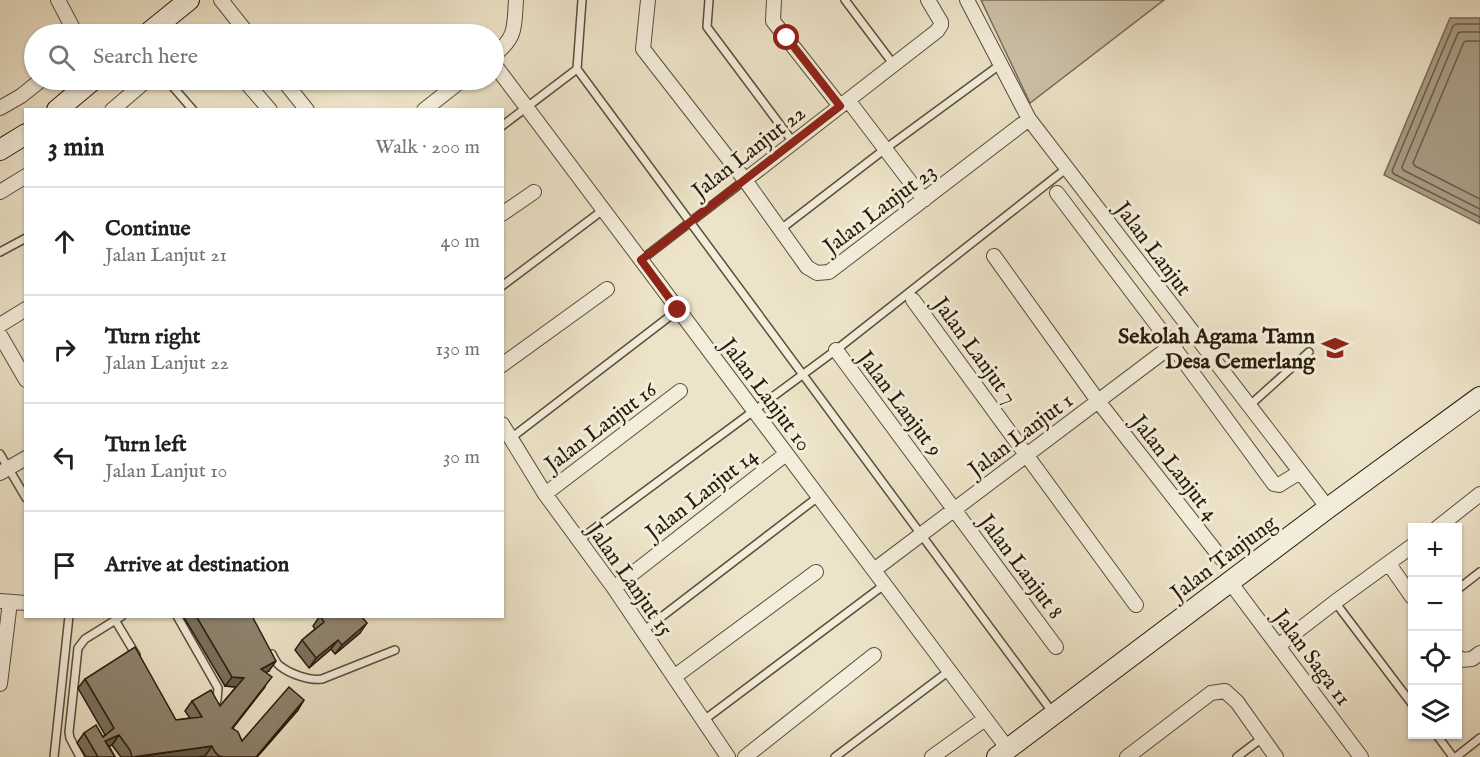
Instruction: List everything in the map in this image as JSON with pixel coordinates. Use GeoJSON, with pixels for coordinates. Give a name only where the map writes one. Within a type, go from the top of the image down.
{"type":"FeatureCollection","features":[{"type":"Feature","properties":{"kind":"street"},"geometry":{"type":"LineString","coordinates":[[57,0],[70,24]]}},
{"type":"Feature","properties":{"kind":"street"},"geometry":{"type":"LineString","coordinates":[[159,24],[189,0]]}},
{"type":"Feature","properties":{"kind":"street"},"geometry":{"type":"LineString","coordinates":[[221,0],[240,24]]}},
{"type":"Feature","properties":{"kind":"street"},"geometry":{"type":"LineString","coordinates":[[504,47],[514,29],[516,0]]}},
{"type":"Feature","properties":{"kind":"street","name":"Jalan Lanjut 23"},"geometry":{"type":"LineString","coordinates":[[648,0],[643,49],[745,180],[807,267],[817,273],[829,272],[1029,119]]}},
{"type":"Feature","properties":{"kind":"street"},"geometry":{"type":"LineString","coordinates":[[774,0],[773,21],[885,149],[924,200]]}},
{"type":"Feature","properties":{"kind":"street","name":"Jalan Lanjut 22"},"geometry":{"type":"LineString","coordinates":[[745,180],[939,29],[940,18],[928,0]]}},
{"type":"Feature","properties":{"kind":"street","name":"Jalan Lanjut"},"geometry":{"type":"LineString","coordinates":[[968,0],[1029,119],[1328,508]]}},
{"type":"Feature","properties":{"kind":"street","name":"Jalan Lanjut 10"},"geometry":{"type":"LineString","coordinates":[[504,78],[986,719],[1003,753]]}},
{"type":"Feature","properties":{"kind":"street"},"geometry":{"type":"LineString","coordinates":[[0,108],[28,90]]}},
{"type":"Feature","properties":{"kind":"street"},"geometry":{"type":"LineString","coordinates":[[59,108],[81,90]]}},
{"type":"Feature","properties":{"kind":"street"},"geometry":{"type":"LineString","coordinates":[[113,108],[135,90]]}},
{"type":"Feature","properties":{"kind":"street"},"geometry":{"type":"LineString","coordinates":[[253,90],[268,108]]}},
{"type":"Feature","properties":{"kind":"street"},"geometry":{"type":"LineString","coordinates":[[291,90],[305,108]]}},
{"type":"Feature","properties":{"kind":"street"},"geometry":{"type":"LineString","coordinates":[[427,108],[449,90]]}},
{"type":"Feature","properties":{"kind":"street"},"geometry":{"type":"LineString","coordinates":[[0,150],[24,135]]}},
{"type":"Feature","properties":{"kind":"street"},"geometry":{"type":"LineString","coordinates":[[0,192],[24,181]]}},
{"type":"Feature","properties":{"kind":"street"},"geometry":{"type":"LineString","coordinates":[[504,213],[534,192]]}},
{"type":"Feature","properties":{"kind":"street"},"geometry":{"type":"LineString","coordinates":[[1057,194],[1274,483],[1279,485],[1300,472]]}},
{"type":"Feature","properties":{"kind":"street","name":"Jalan Lanjut 4"},"geometry":{"type":"LineString","coordinates":[[994,256],[1098,401],[1221,558]]}},
{"type":"Feature","properties":{"kind":"street"},"geometry":{"type":"LineString","coordinates":[[504,364],[607,289]]}},
{"type":"Feature","properties":{"kind":"street","name":"Jalan Lanjut 7"},"geometry":{"type":"LineString","coordinates":[[913,300],[1026,455]]}},
{"type":"Feature","properties":{"kind":"street"},"geometry":{"type":"LineString","coordinates":[[0,325],[24,310]]}},
{"type":"Feature","properties":{"kind":"street","name":"Jalan Lanjut 1"},"geometry":{"type":"LineString","coordinates":[[874,570],[1191,331]]}},
{"type":"Feature","properties":{"kind":"street"},"geometry":{"type":"LineString","coordinates":[[0,335],[24,377]]}},
{"type":"Feature","properties":{"kind":"street","name":"Jalan Lanjut 9"},"geometry":{"type":"LineString","coordinates":[[836,350],[954,510]]}},
{"type":"Feature","properties":{"kind":"street","name":"Jalan Lanjut 16"},"geometry":{"type":"LineString","coordinates":[[545,494],[680,391]]}},
{"type":"Feature","properties":{"kind":"street","name":"Jalan Tanjung"},"geometry":{"type":"LineString","coordinates":[[1003,753],[1328,508],[1480,397]]}},
{"type":"Feature","properties":{"kind":"street","name":"Jalan Lanjut 15"},"geometry":{"type":"LineString","coordinates":[[504,427],[545,494],[614,588],[728,757]]}},
{"type":"Feature","properties":{"kind":"street","name":"Jalan Lanjut 14"},"geometry":{"type":"LineString","coordinates":[[614,588],[786,454]]}},
{"type":"Feature","properties":{"kind":"street"},"geometry":{"type":"LineString","coordinates":[[1026,455],[1136,605]]}},
{"type":"Feature","properties":{"kind":"street"},"geometry":{"type":"LineString","coordinates":[[4,470],[24,459]]}},
{"type":"Feature","properties":{"kind":"street"},"geometry":{"type":"LineString","coordinates":[[1443,523],[1480,494]]}},
{"type":"Feature","properties":{"kind":"street","name":"Jalan Lanjut 8"},"geometry":{"type":"LineString","coordinates":[[954,510],[1056,647]]}},
{"type":"Feature","properties":{"kind":"street"},"geometry":{"type":"LineString","coordinates":[[1278,646],[1408,550]]}},
{"type":"Feature","properties":{"kind":"street"},"geometry":{"type":"LineString","coordinates":[[1389,564],[1408,590]]}},
{"type":"Feature","properties":{"kind":"street"},"geometry":{"type":"LineString","coordinates":[[674,677],[816,573]]}},
{"type":"Feature","properties":{"kind":"street","name":"Jalan Saga 11"},"geometry":{"type":"LineString","coordinates":[[1230,582],[1359,756]]}},
{"type":"Feature","properties":{"kind":"street"},"geometry":{"type":"LineString","coordinates":[[0,684],[5,601],[24,603]]}},
{"type":"Feature","properties":{"kind":"street"},"geometry":{"type":"LineString","coordinates":[[1462,660],[1472,659],[1480,653]]}},
{"type":"Feature","properties":{"kind":"street"},"geometry":{"type":"LineString","coordinates":[[745,757],[874,655]]}},
{"type":"Feature","properties":{"kind":"street"},"geometry":{"type":"LineString","coordinates":[[1127,757],[1211,693],[1225,691],[1237,702],[1276,757]]}},
{"type":"Feature","properties":{"kind":"street"},"geometry":{"type":"LineString","coordinates":[[932,757],[986,719]]}},
{"type":"Feature","properties":{"kind":"lane"},"geometry":{"type":"LineString","coordinates":[[582,0],[577,69],[1054,714]]}},
{"type":"Feature","properties":{"kind":"lane"},"geometry":{"type":"LineString","coordinates":[[709,0],[707,27],[793,142]]}},
{"type":"Feature","properties":{"kind":"lane"},"geometry":{"type":"LineString","coordinates":[[846,0],[894,65]]}},
{"type":"Feature","properties":{"kind":"lane"},"geometry":{"type":"LineString","coordinates":[[781,229],[1001,64]]}},
{"type":"Feature","properties":{"kind":"lane"},"geometry":{"type":"LineString","coordinates":[[504,124],[577,69]]}},
{"type":"Feature","properties":{"kind":"lane"},"geometry":{"type":"LineString","coordinates":[[176,90],[191,108]]}},
{"type":"Feature","properties":{"kind":"lane"},"geometry":{"type":"LineString","coordinates":[[579,540],[836,350],[1067,168]]}},
{"type":"Feature","properties":{"kind":"lane","name":"Jalan Lanjut 22"},"geometry":{"type":"LineString","coordinates":[[641,260],[745,180]]}},
{"type":"Feature","properties":{"kind":"lane"},"geometry":{"type":"LineString","coordinates":[[504,284],[603,210]]}},
{"type":"Feature","properties":{"kind":"lane"},"geometry":{"type":"LineString","coordinates":[[0,252],[24,239]]}},
{"type":"Feature","properties":{"kind":"lane"},"geometry":{"type":"LineString","coordinates":[[511,438],[678,310]]}},
{"type":"Feature","properties":{"kind":"lane"},"geometry":{"type":"LineString","coordinates":[[1249,406],[1309,352]]}},
{"type":"Feature","properties":{"kind":"lane"},"geometry":{"type":"LineString","coordinates":[[0,454],[4,470],[24,495]]}},
{"type":"Feature","properties":{"kind":"lane"},"geometry":{"type":"LineString","coordinates":[[643,631],[818,497]]}},
{"type":"Feature","properties":{"kind":"lane"},"geometry":{"type":"LineString","coordinates":[[1462,586],[1480,572]]}},
{"type":"Feature","properties":{"kind":"lane"},"geometry":{"type":"LineString","coordinates":[[704,720],[884,585]]}},
{"type":"Feature","properties":{"kind":"lane"},"geometry":{"type":"LineString","coordinates":[[1335,602],[1408,697]]}},
{"type":"Feature","properties":{"kind":"lane"},"geometry":{"type":"LineString","coordinates":[[54,757],[69,618]]}},
{"type":"Feature","properties":{"kind":"lane"},"geometry":{"type":"LineString","coordinates":[[81,757],[69,732],[78,648],[85,639],[118,618],[139,660]]}},
{"type":"Feature","properties":{"kind":"lane"},"geometry":{"type":"LineString","coordinates":[[178,618],[218,688],[217,700],[210,709]]}},
{"type":"Feature","properties":{"kind":"lane"},"geometry":{"type":"LineString","coordinates":[[270,651],[281,667],[307,679],[315,680],[395,650]]}},
{"type":"Feature","properties":{"kind":"lane"},"geometry":{"type":"LineString","coordinates":[[835,757],[949,671]]}},
{"type":"Feature","properties":{"kind":"lane"},"geometry":{"type":"LineString","coordinates":[[1237,757],[1262,738]]}},
{"type":"Feature","properties":{"kind":"lane"},"geometry":{"type":"LineString","coordinates":[[1439,739],[1454,757],[1480,738]]}},
{"type":"Feature","properties":{"kind":"shaded area"},"geometry":{"type":"Polygon","coordinates":[[[981,0],[1164,0],[1030,103],[981,0]]]}},
{"type":"Feature","properties":{"kind":"water"},"geometry":{"type":"Polygon","coordinates":[[[1450,18],[1480,18],[1480,224],[1384,175],[1450,18]]]}},
{"type":"Feature","properties":{"kind":"building"},"geometry":{"type":"Polygon","coordinates":[[[197,618],[253,618],[276,661],[261,669],[272,677],[232,728],[238,732],[242,741],[289,687],[304,700],[256,757],[219,756],[212,746],[132,757],[130,750],[119,735],[105,741],[115,757],[98,757],[84,733],[96,725],[103,737],[114,728],[85,679],[135,647],[176,720],[202,717],[192,701],[211,690],[220,706],[244,678],[232,677],[197,618]]]}},
{"type":"Feature","properties":{"kind":"building"},"geometry":{"type":"Polygon","coordinates":[[[321,618],[363,618],[367,623],[342,645],[338,640],[316,658],[302,640],[324,622],[321,618]]]}},
{"type":"Feature","properties":{"kind":"place","name":"Sekolah Agama Tamn Desa Cemerlang"},"geometry":{"type":"Point","coordinates":[1335,348]}},
{"type":"Feature","properties":{"kind":"route"},"geometry":{"type":"LineString","coordinates":[[678,310],[641,260],[840,106],[787,38]]}}]}
